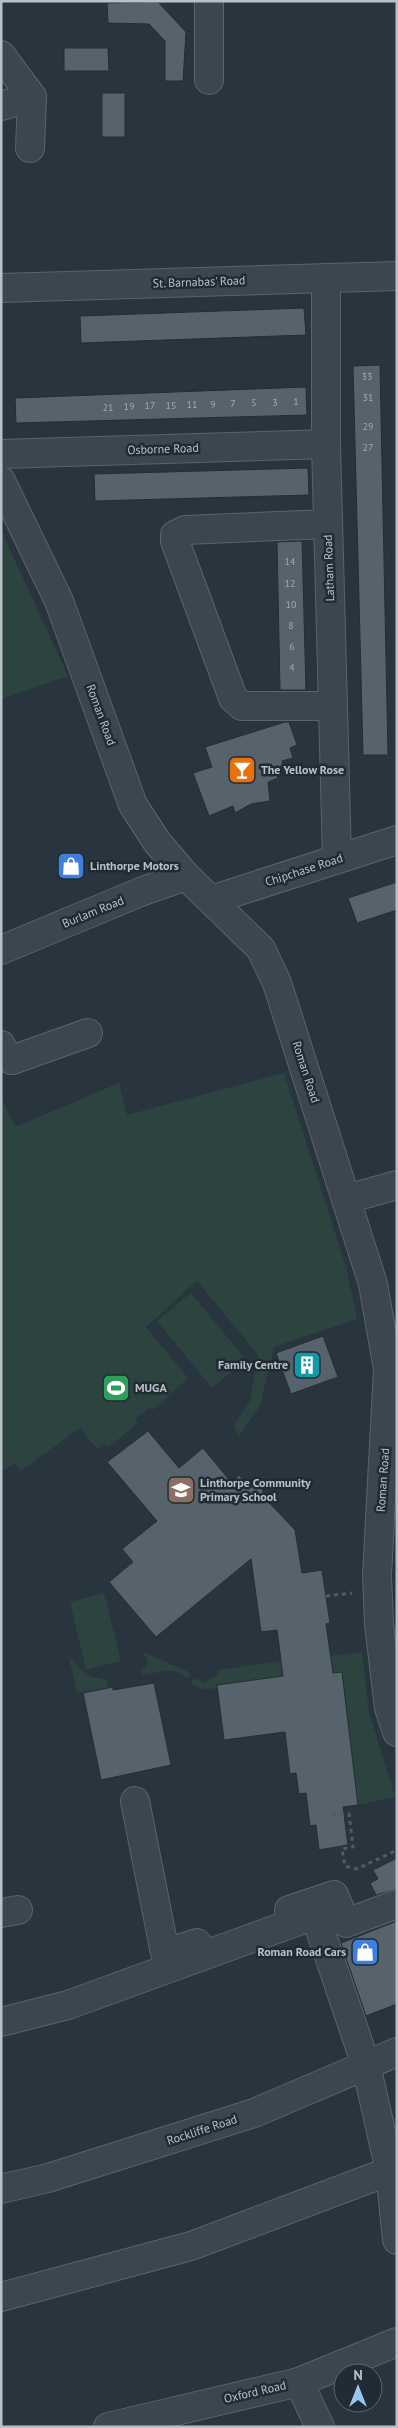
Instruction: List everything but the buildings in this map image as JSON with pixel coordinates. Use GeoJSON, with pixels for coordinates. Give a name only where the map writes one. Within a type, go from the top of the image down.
{"type":"FeatureCollection","features":[{"type":"Feature","properties":{"kind":"street"},"geometry":{"type":"LineString","coordinates":[[208,1],[209,80]]}},
{"type":"Feature","properties":{"kind":"street"},"geometry":{"type":"LineString","coordinates":[[1,55],[32,98],[30,148]]}},
{"type":"Feature","properties":{"kind":"street"},"geometry":{"type":"LineString","coordinates":[[1,106],[32,98]]}},
{"type":"Feature","properties":{"kind":"street","name":"St. Barnabas' Road"},"geometry":{"type":"LineString","coordinates":[[1,288],[397,276]]}},
{"type":"Feature","properties":{"kind":"street","name":"Latham Road"},"geometry":{"type":"LineString","coordinates":[[326,278],[326,444],[337,859]]}},
{"type":"Feature","properties":{"kind":"street","name":"Osborne Road"},"geometry":{"type":"LineString","coordinates":[[1,454],[326,444]]}},
{"type":"Feature","properties":{"kind":"street","name":"Roman Road"},"geometry":{"type":"LineString","coordinates":[[1,481],[59,601],[133,805],[157,842],[186,876],[261,949],[277,983],[373,1284],[388,1317],[388,1369],[392,1421],[377,1575],[388,1624],[389,1708],[397,1732]]}},
{"type":"Feature","properties":{"kind":"street"},"geometry":{"type":"LineString","coordinates":[[328,524],[185,530],[175,535],[175,540],[233,698],[237,703],[242,706],[333,706]]}},
{"type":"Feature","properties":{"kind":"street","name":"Chipchase Road"},"geometry":{"type":"LineString","coordinates":[[211,900],[397,840]]}},
{"type":"Feature","properties":{"kind":"street","name":"Burlam Road"},"geometry":{"type":"LineString","coordinates":[[1,950],[143,891],[186,876]]}},
{"type":"Feature","properties":{"kind":"street"},"geometry":{"type":"LineString","coordinates":[[1,1045],[5,1054],[12,1060],[88,1033]]}},
{"type":"Feature","properties":{"kind":"street"},"geometry":{"type":"LineString","coordinates":[[346,1198],[397,1185]]}},
{"type":"Feature","properties":{"kind":"street"},"geometry":{"type":"LineString","coordinates":[[135,1801],[165,1953],[334,1895],[346,1923],[397,1904]]}},
{"type":"Feature","properties":{"kind":"street"},"geometry":{"type":"LineString","coordinates":[[1,2022],[68,2005],[315,1916],[366,2065],[390,2171],[397,2240]]}},
{"type":"Feature","properties":{"kind":"street","name":"Rockliffe Road"},"geometry":{"type":"LineString","coordinates":[[1,2189],[48,2178],[254,2113],[397,2052]]}},
{"type":"Feature","properties":{"kind":"street"},"geometry":{"type":"LineString","coordinates":[[1,2297],[191,2246],[390,2171]]}},
{"type":"Feature","properties":{"kind":"street","name":"Oxford Road"},"geometry":{"type":"LineString","coordinates":[[108,2427],[299,2382],[397,2342]]}},
{"type":"Feature","properties":{"kind":"street"},"geometry":{"type":"LineString","coordinates":[[299,2382],[320,2427]]}},
{"type":"Feature","properties":{"kind":"path"},"geometry":{"type":"LineString","coordinates":[[326,1596],[355,1593]]}},
{"type":"Feature","properties":{"kind":"path"},"geometry":{"type":"LineString","coordinates":[[332,1816],[348,1814],[354,1847],[342,1849],[344,1866],[357,1870],[397,1850]]}},
{"type":"Feature","properties":{"kind":"green space"},"geometry":{"type":"Polygon","coordinates":[[[1,530],[68,676],[1,699],[1,530]]]}},
{"type":"Feature","properties":{"kind":"green space"},"geometry":{"type":"Polygon","coordinates":[[[284,1073],[346,1267],[357,1319],[274,1347],[260,1406],[239,1436],[233,1426],[249,1403],[259,1356],[197,1281],[146,1327],[188,1378],[153,1410],[150,1407],[135,1419],[138,1423],[109,1447],[105,1444],[98,1450],[80,1428],[21,1471],[15,1463],[1,1472],[1,1096],[15,1127],[119,1083],[127,1115],[284,1073]]]}},
{"type":"Feature","properties":{"kind":"green space"},"geometry":{"type":"Polygon","coordinates":[[[191,1293],[246,1360],[212,1388],[157,1321],[191,1293]]]}},
{"type":"Feature","properties":{"kind":"green space"},"geometry":{"type":"Polygon","coordinates":[[[104,1593],[121,1661],[86,1670],[70,1602],[104,1593]]]}},
{"type":"Feature","properties":{"kind":"green space"},"geometry":{"type":"Polygon","coordinates":[[[141,1651],[189,1672],[191,1675],[186,1678],[182,1674],[171,1671],[143,1675],[141,1671],[148,1664],[146,1657],[141,1651]]]}},
{"type":"Feature","properties":{"kind":"green space"},"geometry":{"type":"Polygon","coordinates":[[[362,1652],[369,1712],[395,1797],[358,1805],[342,1673],[333,1673],[330,1656],[362,1652]]]}},
{"type":"Feature","properties":{"kind":"green space"},"geometry":{"type":"Polygon","coordinates":[[[69,1657],[89,1676],[107,1680],[108,1688],[77,1693],[69,1657]]]}},
{"type":"Feature","properties":{"kind":"green space"},"geometry":{"type":"Polygon","coordinates":[[[281,1661],[284,1680],[265,1679],[217,1685],[217,1688],[209,1689],[199,1688],[190,1681],[195,1678],[204,1683],[217,1675],[218,1670],[281,1661]]]}},
{"type":"Feature","properties":{"kind":"place","name":"The Yellow Rose"},"geometry":{"type":"Point","coordinates":[242,770]}},
{"type":"Feature","properties":{"kind":"place","name":"Linthorpe Motors"},"geometry":{"type":"Point","coordinates":[71,866]}},
{"type":"Feature","properties":{"kind":"place","name":"Family Centre"},"geometry":{"type":"Point","coordinates":[307,1365]}},
{"type":"Feature","properties":{"kind":"place","name":"MUGA"},"geometry":{"type":"Point","coordinates":[116,1388]}},
{"type":"Feature","properties":{"kind":"place","name":"Linthorpe Community Primary School"},"geometry":{"type":"Point","coordinates":[181,1490]}},
{"type":"Feature","properties":{"kind":"place","name":"Roman Road Cars"},"geometry":{"type":"Point","coordinates":[365,1952]}}]}
